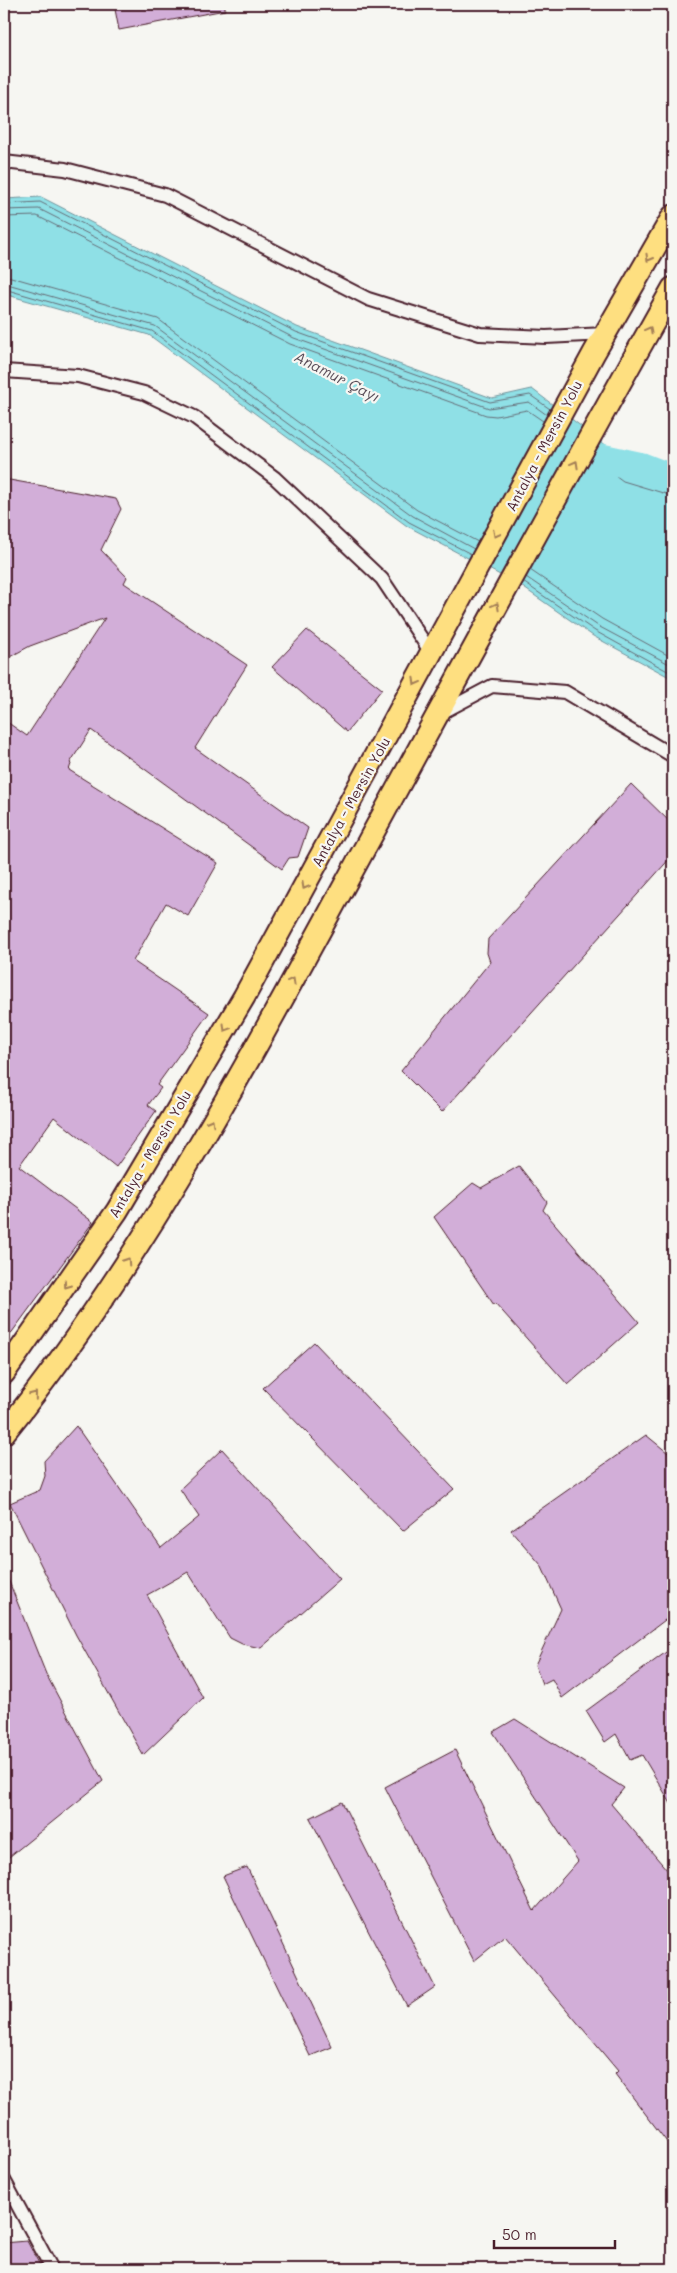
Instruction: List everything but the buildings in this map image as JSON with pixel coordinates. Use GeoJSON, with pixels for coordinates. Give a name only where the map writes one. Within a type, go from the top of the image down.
{"type":"FeatureCollection","features":[{"type":"Feature","properties":{"kind":"highway","name":"Antalya - Mersin Yolu"},"geometry":{"type":"LineString","coordinates":[[4,1374],[117,1211],[244,997],[436,647],[594,353],[673,216]]}},
{"type":"Feature","properties":{"kind":"highway"},"geometry":{"type":"LineString","coordinates":[[4,1433],[40,1388],[146,1233],[273,1017],[472,649],[673,288]]}},
{"type":"Feature","properties":{"kind":"street"},"geometry":{"type":"LineString","coordinates":[[4,162],[65,169],[165,195],[368,299],[480,334],[546,337],[605,334]]}},
{"type":"Feature","properties":{"kind":"street"},"geometry":{"type":"LineString","coordinates":[[4,371],[78,376],[144,392],[194,417],[275,478],[382,579],[436,647]]}},
{"type":"Feature","properties":{"kind":"street"},"geometry":{"type":"LineString","coordinates":[[437,715],[492,686],[565,692],[673,756]]}},
{"type":"Feature","properties":{"kind":"street"},"geometry":{"type":"LineString","coordinates":[[4,2180],[52,2269]]}},
{"type":"Feature","properties":{"kind":"water"},"geometry":{"type":"Polygon","coordinates":[[[41,197],[297,327],[492,398],[532,389],[632,465],[673,478],[673,679],[593,636],[521,586],[407,526],[149,335],[4,294],[4,199],[41,197]]]}},
{"type":"Feature","properties":{"kind":"waterway","name":"Anamur Çayı"},"geometry":{"type":"LineString","coordinates":[[592,456],[642,467],[673,479]]}}]}
